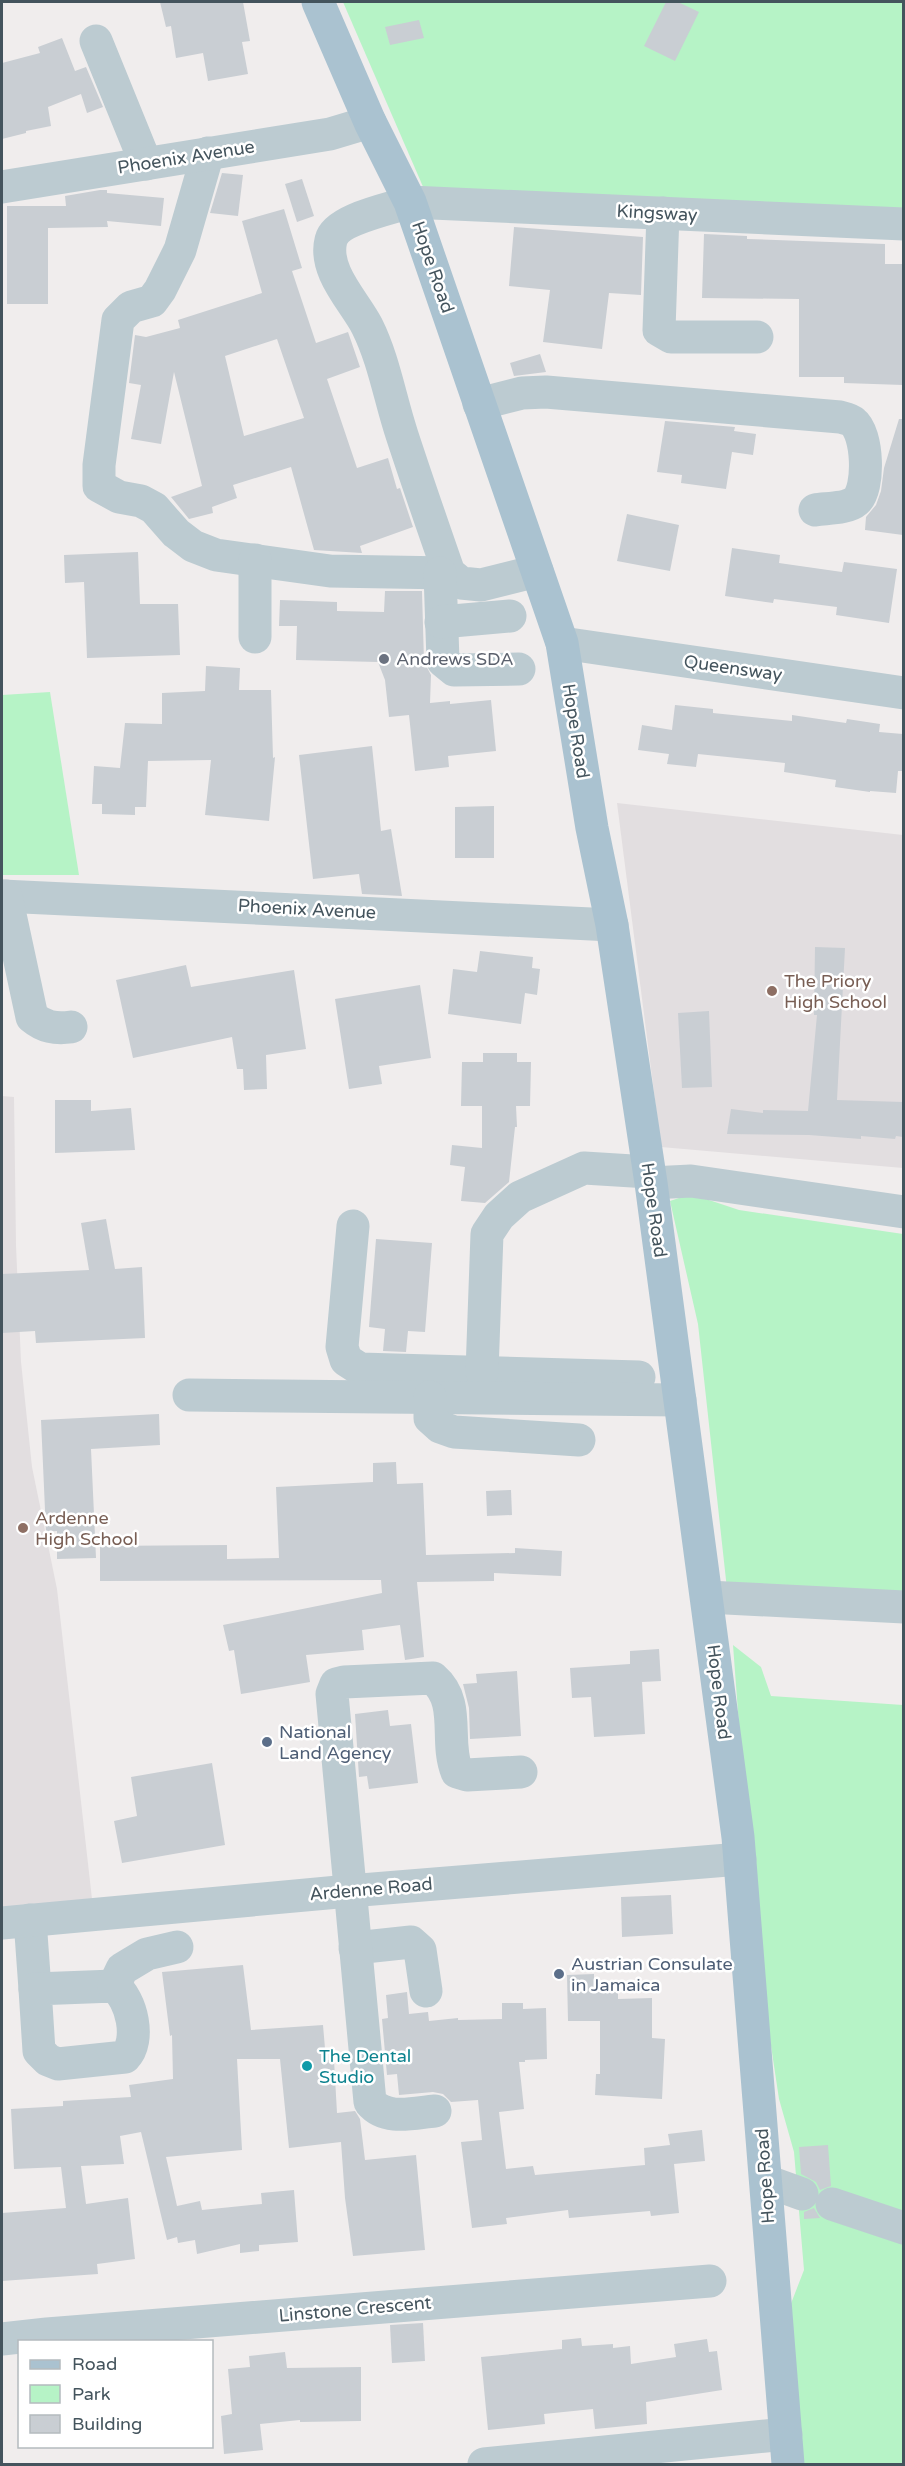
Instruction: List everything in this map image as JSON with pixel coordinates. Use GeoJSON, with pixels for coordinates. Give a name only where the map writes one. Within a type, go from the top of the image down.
{"type":"FeatureCollection","features":[{"type":"Feature","properties":{"kind":"main road","name":"Hope Road"},"geometry":{"type":"LineString","coordinates":[[318,2],[370,123],[410,202],[562,643],[592,828],[612,925],[650,1177],[740,1859],[787,2449]]}},
{"type":"Feature","properties":{"kind":"street"},"geometry":{"type":"LineString","coordinates":[[96,41],[146,164]]}},
{"type":"Feature","properties":{"kind":"street","name":"Phoenix Avenue"},"geometry":{"type":"LineString","coordinates":[[2,187],[330,134],[370,123]]}},
{"type":"Feature","properties":{"kind":"street"},"geometry":{"type":"LineString","coordinates":[[208,153],[180,250],[170,273],[152,301],[131,307],[118,320],[99,465],[99,486],[119,497],[141,501],[154,508],[176,533],[193,546],[216,555],[330,571],[444,573],[461,583],[482,585],[537,571]]}},
{"type":"Feature","properties":{"kind":"street","name":"Kingsway"},"geometry":{"type":"LineString","coordinates":[[444,573],[375,345],[366,325],[334,272],[330,241],[335,230],[352,220],[410,202],[903,224]]}},
{"type":"Feature","properties":{"kind":"street"},"geometry":{"type":"LineString","coordinates":[[663,213],[659,330],[671,337],[757,338]]}},
{"type":"Feature","properties":{"kind":"street"},"geometry":{"type":"LineString","coordinates":[[480,404],[522,393],[546,392],[840,417],[853,422],[860,432],[866,457],[861,492],[856,501],[847,505],[815,510]]}},
{"type":"Feature","properties":{"kind":"street"},"geometry":{"type":"LineString","coordinates":[[255,560],[255,637]]}},
{"type":"Feature","properties":{"kind":"street"},"geometry":{"type":"LineString","coordinates":[[444,573],[441,622],[443,661],[454,670],[519,669]]}},
{"type":"Feature","properties":{"kind":"street"},"geometry":{"type":"LineString","coordinates":[[441,622],[510,616]]}},
{"type":"Feature","properties":{"kind":"street","name":"Queensway"},"geometry":{"type":"LineString","coordinates":[[562,643],[903,693]]}},
{"type":"Feature","properties":{"kind":"street","name":"Phoenix Avenue"},"geometry":{"type":"LineString","coordinates":[[4,896],[612,925]]}},
{"type":"Feature","properties":{"kind":"street"},"geometry":{"type":"LineString","coordinates":[[4,896],[32,1017],[42,1025],[59,1028],[71,1027]]}},
{"type":"Feature","properties":{"kind":"street"},"geometry":{"type":"LineString","coordinates":[[482,1372],[487,1234],[499,1216],[520,1197],[584,1168],[903,1212]]}},
{"type":"Feature","properties":{"kind":"street"},"geometry":{"type":"LineString","coordinates":[[353,1226],[342,1347],[346,1360],[360,1369],[482,1372],[679,1389]]}},
{"type":"Feature","properties":{"kind":"street"},"geometry":{"type":"LineString","coordinates":[[189,1395],[430,1397],[679,1389]]}},
{"type":"Feature","properties":{"kind":"street"},"geometry":{"type":"LineString","coordinates":[[430,1397],[429,1418],[440,1427],[454,1432],[579,1440]]}},
{"type":"Feature","properties":{"kind":"street"},"geometry":{"type":"LineString","coordinates":[[707,1597],[903,1607]]}},
{"type":"Feature","properties":{"kind":"street"},"geometry":{"type":"LineString","coordinates":[[435,2111],[390,2114],[376,2109],[370,2102],[332,1694],[336,1684],[434,1678],[442,1686],[451,1704],[453,1762],[457,1772],[467,1775],[521,1772]]}},
{"type":"Feature","properties":{"kind":"street","name":"Ardenne Road"},"geometry":{"type":"LineString","coordinates":[[16,1922],[349,1891],[740,1859]]}},
{"type":"Feature","properties":{"kind":"street"},"geometry":{"type":"LineString","coordinates":[[16,1922],[35,1989],[39,2051],[48,2060],[58,2064],[117,2059],[125,2057],[131,2051],[134,2041],[129,2004],[123,1993],[114,1986],[35,1989]]}},
{"type":"Feature","properties":{"kind":"street"},"geometry":{"type":"LineString","coordinates":[[355,1948],[411,1942],[416,1945],[420,1950],[426,1991]]}},
{"type":"Feature","properties":{"kind":"street"},"geometry":{"type":"LineString","coordinates":[[114,1986],[122,1969],[147,1954],[177,1947]]}},
{"type":"Feature","properties":{"kind":"street"},"geometry":{"type":"LineString","coordinates":[[766,2181],[903,2228]]}},
{"type":"Feature","properties":{"kind":"street","name":"Linstone Crescent"},"geometry":{"type":"LineString","coordinates":[[2,2339],[710,2281]]}},
{"type":"Feature","properties":{"kind":"street"},"geometry":{"type":"LineString","coordinates":[[484,2464],[787,2449]]}},
{"type":"Feature","properties":{"kind":"shaded area","name":"The Priory High School"},"geometry":{"type":"Polygon","coordinates":[[[617,803],[903,835],[903,1168],[661,1147],[617,803]]]}},
{"type":"Feature","properties":{"kind":"shaded area","name":"Ardenne High School"},"geometry":{"type":"Polygon","coordinates":[[[2,1096],[14,1097],[16,1245],[21,1362],[32,1467],[57,1589],[92,1899],[2,1908],[2,1096]]]}},
{"type":"Feature","properties":{"kind":"green space"},"geometry":{"type":"Polygon","coordinates":[[[343,2],[903,2],[903,211],[424,189],[343,2]]]}},
{"type":"Feature","properties":{"kind":"green space"},"geometry":{"type":"Polygon","coordinates":[[[50,692],[79,875],[2,875],[2,695],[50,692]]]}},
{"type":"Feature","properties":{"kind":"green space"},"geometry":{"type":"Polygon","coordinates":[[[691,1194],[739,1210],[903,1234],[903,1599],[727,1589],[698,1324],[670,1201],[691,1194]]]}},
{"type":"Feature","properties":{"kind":"green space"},"geometry":{"type":"Polygon","coordinates":[[[733,1645],[761,1667],[771,1696],[903,1705],[903,2464],[802,2464],[785,2319],[804,2270],[794,2152],[779,2099],[755,1939],[733,1645]]]}},
{"type":"Feature","properties":{"kind":"building"},"geometry":{"type":"Polygon","coordinates":[[[160,2],[243,2],[250,41],[242,42],[248,74],[208,81],[203,53],[176,58],[171,26],[166,27],[160,2]]]}},
{"type":"Feature","properties":{"kind":"building"},"geometry":{"type":"Polygon","coordinates":[[[666,2],[678,2],[699,12],[675,61],[644,46],[666,2]]]}},
{"type":"Feature","properties":{"kind":"building"},"geometry":{"type":"Polygon","coordinates":[[[419,20],[424,38],[390,45],[385,27],[419,20]]]}},
{"type":"Feature","properties":{"kind":"building"},"geometry":{"type":"Polygon","coordinates":[[[62,38],[75,71],[86,67],[103,107],[87,113],[81,94],[48,107],[51,126],[2,139],[2,63],[40,53],[38,47],[62,38]]]}},
{"type":"Feature","properties":{"kind":"building"},"geometry":{"type":"Polygon","coordinates":[[[222,173],[243,175],[238,216],[210,213],[222,173]]]}},
{"type":"Feature","properties":{"kind":"building"},"geometry":{"type":"Polygon","coordinates":[[[302,179],[314,216],[297,222],[285,184],[302,179]]]}},
{"type":"Feature","properties":{"kind":"building"},"geometry":{"type":"Polygon","coordinates":[[[107,190],[107,193],[164,198],[161,226],[107,221],[108,227],[48,228],[48,304],[7,304],[7,206],[66,206],[65,196],[107,190]]]}},
{"type":"Feature","properties":{"kind":"building"},"geometry":{"type":"Polygon","coordinates":[[[284,209],[302,268],[292,271],[316,343],[348,332],[360,367],[327,379],[357,468],[388,458],[397,489],[400,488],[413,527],[360,546],[362,553],[314,550],[291,467],[233,485],[237,498],[212,507],[213,513],[189,519],[171,497],[202,486],[174,372],[161,444],[131,439],[141,385],[129,383],[135,335],[146,337],[180,328],[178,320],[262,293],[242,221],[284,209]],[[277,339],[225,356],[244,436],[304,418],[277,339]]]}},
{"type":"Feature","properties":{"kind":"building"},"geometry":{"type":"Polygon","coordinates":[[[514,227],[643,237],[641,295],[609,293],[602,349],[543,342],[550,290],[509,286],[514,227]]]}},
{"type":"Feature","properties":{"kind":"building"},"geometry":{"type":"Polygon","coordinates":[[[704,234],[747,236],[747,239],[885,244],[885,264],[903,264],[903,385],[844,383],[844,377],[799,377],[799,299],[702,298],[704,234]]]}},
{"type":"Feature","properties":{"kind":"building"},"geometry":{"type":"Polygon","coordinates":[[[540,354],[546,372],[514,376],[510,363],[540,354]]]}},
{"type":"Feature","properties":{"kind":"building"},"geometry":{"type":"Polygon","coordinates":[[[899,419],[903,419],[903,535],[865,530],[866,517],[876,505],[881,491],[884,468],[899,419]]]}},
{"type":"Feature","properties":{"kind":"building"},"geometry":{"type":"Polygon","coordinates":[[[665,421],[735,427],[734,431],[756,434],[753,455],[732,452],[726,489],[681,483],[682,475],[657,472],[665,421]]]}},
{"type":"Feature","properties":{"kind":"building"},"geometry":{"type":"Polygon","coordinates":[[[627,514],[679,525],[670,571],[617,561],[627,514]]]}},
{"type":"Feature","properties":{"kind":"building"},"geometry":{"type":"Polygon","coordinates":[[[732,548],[780,555],[779,563],[842,572],[844,562],[897,569],[889,623],[836,615],[837,607],[774,599],[773,603],[725,596],[732,548]]]}},
{"type":"Feature","properties":{"kind":"building"},"geometry":{"type":"Polygon","coordinates":[[[138,552],[140,604],[178,604],[180,655],[87,658],[84,582],[65,583],[64,555],[138,552]]]}},
{"type":"Feature","properties":{"kind":"building"},"geometry":{"type":"Polygon","coordinates":[[[385,591],[422,591],[424,662],[431,675],[430,703],[450,701],[450,704],[491,700],[496,751],[448,756],[449,767],[415,771],[409,715],[389,717],[385,680],[378,662],[296,660],[297,626],[279,626],[280,600],[337,602],[337,611],[384,612],[385,591]]]}},
{"type":"Feature","properties":{"kind":"building"},"geometry":{"type":"Polygon","coordinates":[[[206,666],[240,668],[239,690],[271,690],[273,758],[275,757],[269,821],[205,815],[211,760],[148,761],[146,807],[135,807],[135,815],[102,814],[102,804],[92,804],[94,766],[120,768],[125,723],[162,724],[162,693],[205,691],[206,666]]]}},
{"type":"Feature","properties":{"kind":"building"},"geometry":{"type":"Polygon","coordinates":[[[675,705],[713,709],[713,713],[792,721],[792,715],[846,723],[847,719],[880,724],[879,732],[903,734],[903,771],[898,771],[896,793],[835,787],[836,780],[784,772],[785,763],[698,754],[696,767],[667,764],[669,754],[638,750],[642,725],[672,730],[675,705]]]}},
{"type":"Feature","properties":{"kind":"building"},"geometry":{"type":"Polygon","coordinates":[[[372,746],[381,831],[391,829],[402,896],[362,894],[359,874],[313,879],[299,755],[372,746]]]}},
{"type":"Feature","properties":{"kind":"building"},"geometry":{"type":"Polygon","coordinates":[[[494,806],[494,858],[455,858],[455,807],[494,806]]]}},
{"type":"Feature","properties":{"kind":"building"},"geometry":{"type":"Polygon","coordinates":[[[815,947],[845,948],[837,1100],[903,1102],[903,1137],[896,1136],[895,1139],[861,1136],[861,1139],[809,1135],[727,1134],[731,1109],[763,1113],[763,1110],[808,1111],[817,1015],[814,1015],[815,947]]]}},
{"type":"Feature","properties":{"kind":"building"},"geometry":{"type":"Polygon","coordinates":[[[480,951],[533,957],[532,968],[540,969],[537,995],[525,993],[521,1024],[448,1014],[453,969],[477,972],[480,951]]]}},
{"type":"Feature","properties":{"kind":"building"},"geometry":{"type":"Polygon","coordinates":[[[186,965],[191,987],[294,970],[306,1049],[266,1055],[267,1089],[244,1090],[243,1069],[237,1069],[232,1037],[133,1058],[116,980],[186,965]]]}},
{"type":"Feature","properties":{"kind":"building"},"geometry":{"type":"Polygon","coordinates":[[[420,985],[431,1058],[379,1066],[382,1084],[349,1089],[335,999],[420,985]]]}},
{"type":"Feature","properties":{"kind":"building"},"geometry":{"type":"Polygon","coordinates":[[[709,1011],[712,1087],[682,1088],[678,1013],[709,1011]]]}},
{"type":"Feature","properties":{"kind":"building"},"geometry":{"type":"Polygon","coordinates":[[[483,1053],[517,1053],[517,1062],[531,1062],[530,1106],[516,1106],[517,1127],[515,1127],[509,1182],[485,1203],[461,1201],[465,1167],[450,1165],[452,1145],[482,1148],[482,1106],[461,1106],[462,1062],[483,1062],[483,1053]]]}},
{"type":"Feature","properties":{"kind":"building"},"geometry":{"type":"Polygon","coordinates":[[[55,1100],[91,1100],[91,1111],[131,1108],[135,1150],[55,1153],[55,1100]]]}},
{"type":"Feature","properties":{"kind":"building"},"geometry":{"type":"Polygon","coordinates":[[[106,1219],[115,1269],[142,1267],[145,1338],[36,1343],[35,1331],[2,1333],[2,1274],[89,1270],[81,1223],[106,1219]]]}},
{"type":"Feature","properties":{"kind":"building"},"geometry":{"type":"Polygon","coordinates":[[[376,1239],[432,1243],[425,1332],[408,1331],[406,1352],[383,1351],[385,1329],[369,1327],[376,1239]]]}},
{"type":"Feature","properties":{"kind":"building"},"geometry":{"type":"Polygon","coordinates":[[[159,1414],[160,1445],[91,1449],[96,1558],[57,1559],[57,1531],[46,1532],[41,1420],[159,1414]]]}},
{"type":"Feature","properties":{"kind":"building"},"geometry":{"type":"Polygon","coordinates":[[[396,1462],[397,1484],[423,1483],[426,1555],[515,1553],[515,1548],[562,1551],[561,1576],[494,1573],[494,1581],[417,1582],[424,1657],[405,1660],[400,1625],[362,1630],[364,1650],[306,1655],[310,1682],[241,1694],[234,1650],[229,1651],[223,1625],[382,1593],[381,1580],[100,1581],[100,1546],[227,1545],[227,1559],[279,1558],[276,1487],[373,1482],[373,1463],[396,1462]]]}},
{"type":"Feature","properties":{"kind":"building"},"geometry":{"type":"Polygon","coordinates":[[[511,1490],[512,1515],[487,1516],[486,1491],[511,1490]]]}},
{"type":"Feature","properties":{"kind":"building"},"geometry":{"type":"Polygon","coordinates":[[[659,1649],[661,1681],[642,1682],[645,1734],[594,1737],[591,1697],[572,1698],[570,1668],[630,1664],[630,1651],[659,1649]]]}},
{"type":"Feature","properties":{"kind":"building"},"geometry":{"type":"Polygon","coordinates":[[[517,1671],[521,1736],[470,1739],[469,1708],[463,1684],[477,1683],[476,1674],[517,1671]]]}},
{"type":"Feature","properties":{"kind":"building"},"geometry":{"type":"Polygon","coordinates":[[[388,1710],[390,1726],[411,1724],[418,1783],[369,1789],[367,1776],[359,1777],[355,1714],[388,1710]]]}},
{"type":"Feature","properties":{"kind":"building"},"geometry":{"type":"Polygon","coordinates":[[[212,1763],[225,1845],[122,1863],[114,1821],[137,1816],[131,1777],[212,1763]]]}},
{"type":"Feature","properties":{"kind":"building"},"geometry":{"type":"Polygon","coordinates":[[[671,1895],[673,1934],[622,1937],[621,1897],[671,1895]]]}},
{"type":"Feature","properties":{"kind":"building"},"geometry":{"type":"Polygon","coordinates":[[[243,1965],[251,2030],[323,2025],[326,2060],[334,2060],[337,2113],[355,2111],[360,2119],[365,2160],[416,2155],[425,2250],[353,2256],[345,2198],[341,2142],[289,2148],[280,2059],[237,2059],[242,2150],[166,2157],[177,2206],[200,2201],[202,2210],[262,2204],[261,2193],[294,2190],[298,2242],[259,2245],[259,2251],[240,2253],[240,2244],[197,2254],[195,2240],[178,2243],[177,2237],[167,2240],[141,2132],[120,2136],[124,2164],[81,2166],[86,2204],[128,2198],[135,2259],[97,2264],[98,2274],[2,2281],[2,2213],[66,2208],[61,2167],[14,2169],[11,2109],[63,2106],[63,2101],[131,2097],[129,2085],[173,2079],[172,2035],[170,2036],[162,1972],[243,1965]]]}},
{"type":"Feature","properties":{"kind":"building"},"geometry":{"type":"Polygon","coordinates":[[[594,1974],[594,1992],[618,1991],[618,1999],[652,1998],[652,2038],[665,2039],[662,2099],[595,2095],[596,2074],[600,2074],[600,2021],[568,2021],[567,1975],[594,1974]]]}},
{"type":"Feature","properties":{"kind":"building"},"geometry":{"type":"Polygon","coordinates":[[[407,1992],[409,2014],[428,2012],[429,2021],[458,2018],[458,2020],[502,2019],[502,2003],[523,2003],[523,2009],[546,2008],[547,2059],[519,2062],[524,2109],[499,2112],[506,2169],[533,2166],[535,2175],[645,2165],[644,2148],[670,2145],[668,2134],[702,2130],[705,2161],[674,2164],[679,2213],[651,2216],[650,2211],[569,2218],[568,2210],[506,2218],[507,2224],[472,2228],[461,2142],[482,2140],[478,2100],[451,2102],[443,2094],[433,2092],[399,2095],[397,2074],[387,2075],[382,2019],[388,2018],[386,1995],[407,1992]]]}},
{"type":"Feature","properties":{"kind":"building"},"geometry":{"type":"Polygon","coordinates":[[[828,2145],[831,2186],[820,2190],[816,2182],[801,2174],[799,2147],[828,2145]]]}},
{"type":"Feature","properties":{"kind":"building"},"geometry":{"type":"Polygon","coordinates":[[[814,2208],[820,2218],[804,2219],[804,2212],[814,2208]]]}},
{"type":"Feature","properties":{"kind":"building"},"geometry":{"type":"Polygon","coordinates":[[[423,2323],[425,2361],[392,2363],[390,2325],[423,2323]]]}},
{"type":"Feature","properties":{"kind":"building"},"geometry":{"type":"Polygon","coordinates":[[[581,2338],[582,2346],[613,2344],[613,2348],[630,2346],[631,2364],[676,2357],[674,2344],[707,2339],[709,2352],[717,2351],[722,2390],[646,2402],[647,2424],[595,2429],[593,2409],[544,2414],[545,2424],[488,2430],[481,2357],[562,2349],[562,2340],[581,2338]]]}},
{"type":"Feature","properties":{"kind":"building"},"geometry":{"type":"Polygon","coordinates":[[[285,2352],[287,2368],[361,2367],[361,2421],[300,2422],[300,2420],[260,2424],[263,2450],[224,2454],[221,2416],[232,2414],[228,2369],[250,2367],[249,2356],[285,2352]]]}},
{"type":"Feature","properties":{"kind":"place","name":"Andrews SDA"},"geometry":{"type":"Point","coordinates":[384,659]}},
{"type":"Feature","properties":{"kind":"place","name":"The Priory High School"},"geometry":{"type":"Point","coordinates":[772,991]}},
{"type":"Feature","properties":{"kind":"place","name":"Ardenne High School"},"geometry":{"type":"Point","coordinates":[23,1528]}},
{"type":"Feature","properties":{"kind":"place","name":"National Land Agency"},"geometry":{"type":"Point","coordinates":[267,1742]}},
{"type":"Feature","properties":{"kind":"place","name":"Austrian Consulate in Jamaica"},"geometry":{"type":"Point","coordinates":[559,1974]}},
{"type":"Feature","properties":{"kind":"place","name":"The Dental Studio"},"geometry":{"type":"Point","coordinates":[307,2066]}}]}
